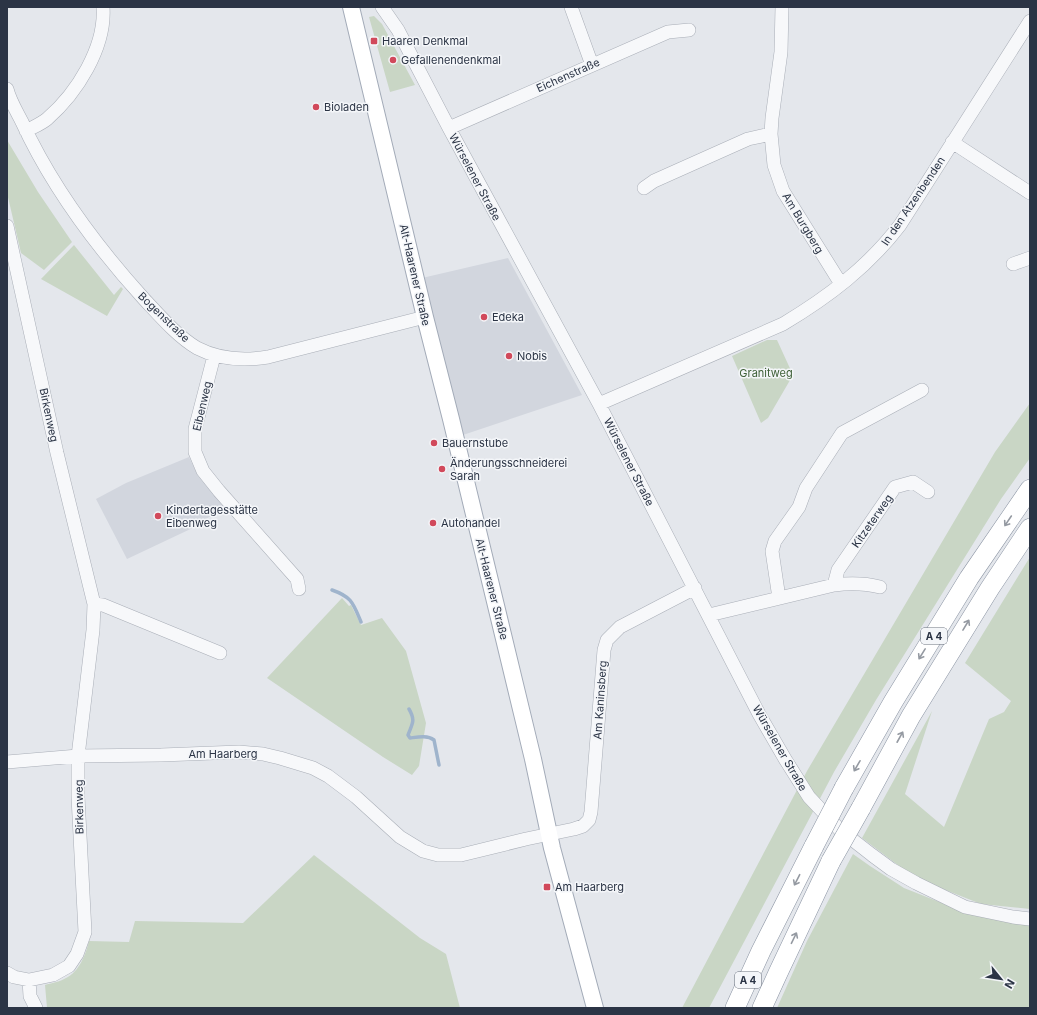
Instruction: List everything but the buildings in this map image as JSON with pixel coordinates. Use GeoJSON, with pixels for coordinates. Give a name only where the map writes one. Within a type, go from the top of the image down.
{"type":"FeatureCollection","features":[{"type":"Feature","properties":{"kind":"highway","name":"A 4"},"geometry":{"type":"LineString","coordinates":[[735,1008],[761,951],[844,788],[893,702],[969,578],[1030,489]]}},
{"type":"Feature","properties":{"kind":"highway","name":"A 4"},"geometry":{"type":"LineString","coordinates":[[762,1008],[831,861],[919,702],[990,588],[1030,528]]}},
{"type":"Feature","properties":{"kind":"main road","name":"Alt-Haarener Straße"},"geometry":{"type":"LineString","coordinates":[[351,7],[425,317],[534,759],[549,834],[568,912],[595,1008]]}},
{"type":"Feature","properties":{"kind":"street"},"geometry":{"type":"LineString","coordinates":[[26,131],[46,120],[68,98],[88,67],[102,33],[104,19],[103,7]]}},
{"type":"Feature","properties":{"kind":"street","name":"Würselener Straße"},"geometry":{"type":"LineString","coordinates":[[382,7],[398,30],[448,128],[599,404],[759,714],[809,797],[840,830],[891,869],[916,883],[965,907],[1013,918],[1030,919]]}},
{"type":"Feature","properties":{"kind":"street"},"geometry":{"type":"LineString","coordinates":[[571,7],[592,65]]}},
{"type":"Feature","properties":{"kind":"street","name":"Am Burgberg"},"geometry":{"type":"LineString","coordinates":[[782,7],[781,52],[771,134],[774,165],[783,191],[841,284]]}},
{"type":"Feature","properties":{"kind":"street","name":"In den Atzenbenden"},"geometry":{"type":"LineString","coordinates":[[599,404],[783,324],[811,307],[862,266],[884,246],[900,225],[1030,21]]}},
{"type":"Feature","properties":{"kind":"street","name":"Eichenstraße"},"geometry":{"type":"LineString","coordinates":[[448,128],[668,32],[689,30]]}},
{"type":"Feature","properties":{"kind":"street","name":"Bogenstraße"},"geometry":{"type":"LineString","coordinates":[[7,92],[43,163],[68,203],[92,237],[154,310],[185,340],[214,356],[249,360],[268,357],[425,317]]}},
{"type":"Feature","properties":{"kind":"street"},"geometry":{"type":"LineString","coordinates":[[644,188],[654,181],[748,139],[771,134]]}},
{"type":"Feature","properties":{"kind":"street"},"geometry":{"type":"LineString","coordinates":[[952,142],[1030,193]]}},
{"type":"Feature","properties":{"kind":"street","name":"Birkenweg"},"geometry":{"type":"LineString","coordinates":[[7,226],[57,453],[94,604],[93,626],[78,756],[78,797],[85,932],[77,954],[69,966],[53,975],[29,980]]}},
{"type":"Feature","properties":{"kind":"street"},"geometry":{"type":"LineString","coordinates":[[1013,264],[1030,258]]}},
{"type":"Feature","properties":{"kind":"street","name":"Eibenweg"},"geometry":{"type":"LineString","coordinates":[[214,356],[195,429],[195,452],[203,471],[297,579],[299,589]]}},
{"type":"Feature","properties":{"kind":"street"},"geometry":{"type":"LineString","coordinates":[[780,598],[772,551],[775,541],[799,507],[806,488],[842,433],[922,390]]}},
{"type":"Feature","properties":{"kind":"street","name":"Kitzeterweg"},"geometry":{"type":"LineString","coordinates":[[834,586],[838,570],[895,487],[913,482],[928,492]]}},
{"type":"Feature","properties":{"kind":"street"},"geometry":{"type":"LineString","coordinates":[[709,615],[846,583],[866,584],[880,587]]}},
{"type":"Feature","properties":{"kind":"street","name":"Am Kaninsberg"},"geometry":{"type":"LineString","coordinates":[[549,834],[584,826],[589,820],[591,812],[604,650],[607,640],[620,628],[695,588]]}},
{"type":"Feature","properties":{"kind":"street"},"geometry":{"type":"LineString","coordinates":[[94,604],[103,605],[220,652]]}},
{"type":"Feature","properties":{"kind":"street","name":"Am Haarberg"},"geometry":{"type":"LineString","coordinates":[[7,762],[78,756],[239,752],[263,754],[313,768],[328,776],[356,797],[400,837],[423,851],[438,855],[461,855],[549,834]]}},
{"type":"Feature","properties":{"kind":"street"},"geometry":{"type":"LineString","coordinates":[[7,973],[14,977],[29,980],[30,996],[36,1008]]}},
{"type":"Feature","properties":{"kind":"shaded area"},"geometry":{"type":"Polygon","coordinates":[[[508,258],[582,395],[463,435],[422,278],[508,258]]]}},
{"type":"Feature","properties":{"kind":"shaded area","name":"Kindertagesstätte Eibenweg"},"geometry":{"type":"Polygon","coordinates":[[[189,457],[198,476],[223,506],[199,525],[127,559],[96,499],[126,483],[189,457]]]}},
{"type":"Feature","properties":{"kind":"green space"},"geometry":{"type":"Polygon","coordinates":[[[374,16],[382,24],[415,85],[390,92],[369,17],[374,16]]]}},
{"type":"Feature","properties":{"kind":"green space"},"geometry":{"type":"Polygon","coordinates":[[[7,140],[38,192],[72,242],[44,270],[21,253],[7,193],[7,140]]]}},
{"type":"Feature","properties":{"kind":"green space"},"geometry":{"type":"Polygon","coordinates":[[[74,245],[114,295],[121,287],[123,289],[107,316],[41,279],[74,245]]]}},
{"type":"Feature","properties":{"kind":"green space","name":"Granitweg"},"geometry":{"type":"Polygon","coordinates":[[[767,340],[777,340],[793,375],[768,418],[761,423],[732,356],[767,340]]]}},
{"type":"Feature","properties":{"kind":"green space"},"geometry":{"type":"Polygon","coordinates":[[[1030,403],[1030,458],[1001,499],[876,700],[834,772],[709,1008],[682,1008],[807,771],[995,452],[1030,403]]]}},
{"type":"Feature","properties":{"kind":"green space"},"geometry":{"type":"Polygon","coordinates":[[[1030,557],[1030,909],[981,904],[915,878],[862,838],[932,711],[905,794],[944,827],[989,719],[1004,712],[1011,701],[965,663],[1030,557]]]}},
{"type":"Feature","properties":{"kind":"green space"},"geometry":{"type":"Polygon","coordinates":[[[342,598],[349,606],[351,605],[361,625],[382,618],[406,651],[426,723],[419,766],[412,775],[267,678],[342,598]]]}},
{"type":"Feature","properties":{"kind":"green space"},"geometry":{"type":"Polygon","coordinates":[[[853,854],[904,888],[947,905],[998,919],[1030,922],[1030,1008],[777,1008],[807,941],[853,854]]]}},
{"type":"Feature","properties":{"kind":"green space"},"geometry":{"type":"Polygon","coordinates":[[[314,855],[420,938],[446,954],[460,1008],[47,1008],[45,985],[64,979],[75,972],[84,957],[89,941],[129,942],[135,921],[243,923],[314,855]]]}},
{"type":"Feature","properties":{"kind":"waterway"},"geometry":{"type":"LineString","coordinates":[[332,590],[348,598],[356,610],[361,622]]}},
{"type":"Feature","properties":{"kind":"waterway"},"geometry":{"type":"LineString","coordinates":[[409,709],[413,720],[408,735],[410,738],[425,737],[434,740],[439,765]]}},
{"type":"Feature","properties":{"kind":"place","name":"Haaren Denkmal"},"geometry":{"type":"Point","coordinates":[374,41]}},
{"type":"Feature","properties":{"kind":"place","name":"Gefallenendenkmal"},"geometry":{"type":"Point","coordinates":[393,60]}},
{"type":"Feature","properties":{"kind":"place","name":"Bioladen"},"geometry":{"type":"Point","coordinates":[316,107]}},
{"type":"Feature","properties":{"kind":"place","name":"Edeka"},"geometry":{"type":"Point","coordinates":[484,317]}},
{"type":"Feature","properties":{"kind":"place","name":"Nobis"},"geometry":{"type":"Point","coordinates":[509,356]}},
{"type":"Feature","properties":{"kind":"place","name":"Bauernstube"},"geometry":{"type":"Point","coordinates":[434,443]}},
{"type":"Feature","properties":{"kind":"place","name":"Änderungsschneiderei Sarah"},"geometry":{"type":"Point","coordinates":[442,469]}},
{"type":"Feature","properties":{"kind":"place","name":"Kindertagesstätte Eibenweg"},"geometry":{"type":"Point","coordinates":[158,516]}},
{"type":"Feature","properties":{"kind":"place","name":"Autohandel"},"geometry":{"type":"Point","coordinates":[433,523]}},
{"type":"Feature","properties":{"kind":"place","name":"Am Haarberg"},"geometry":{"type":"Point","coordinates":[547,887]}}]}
